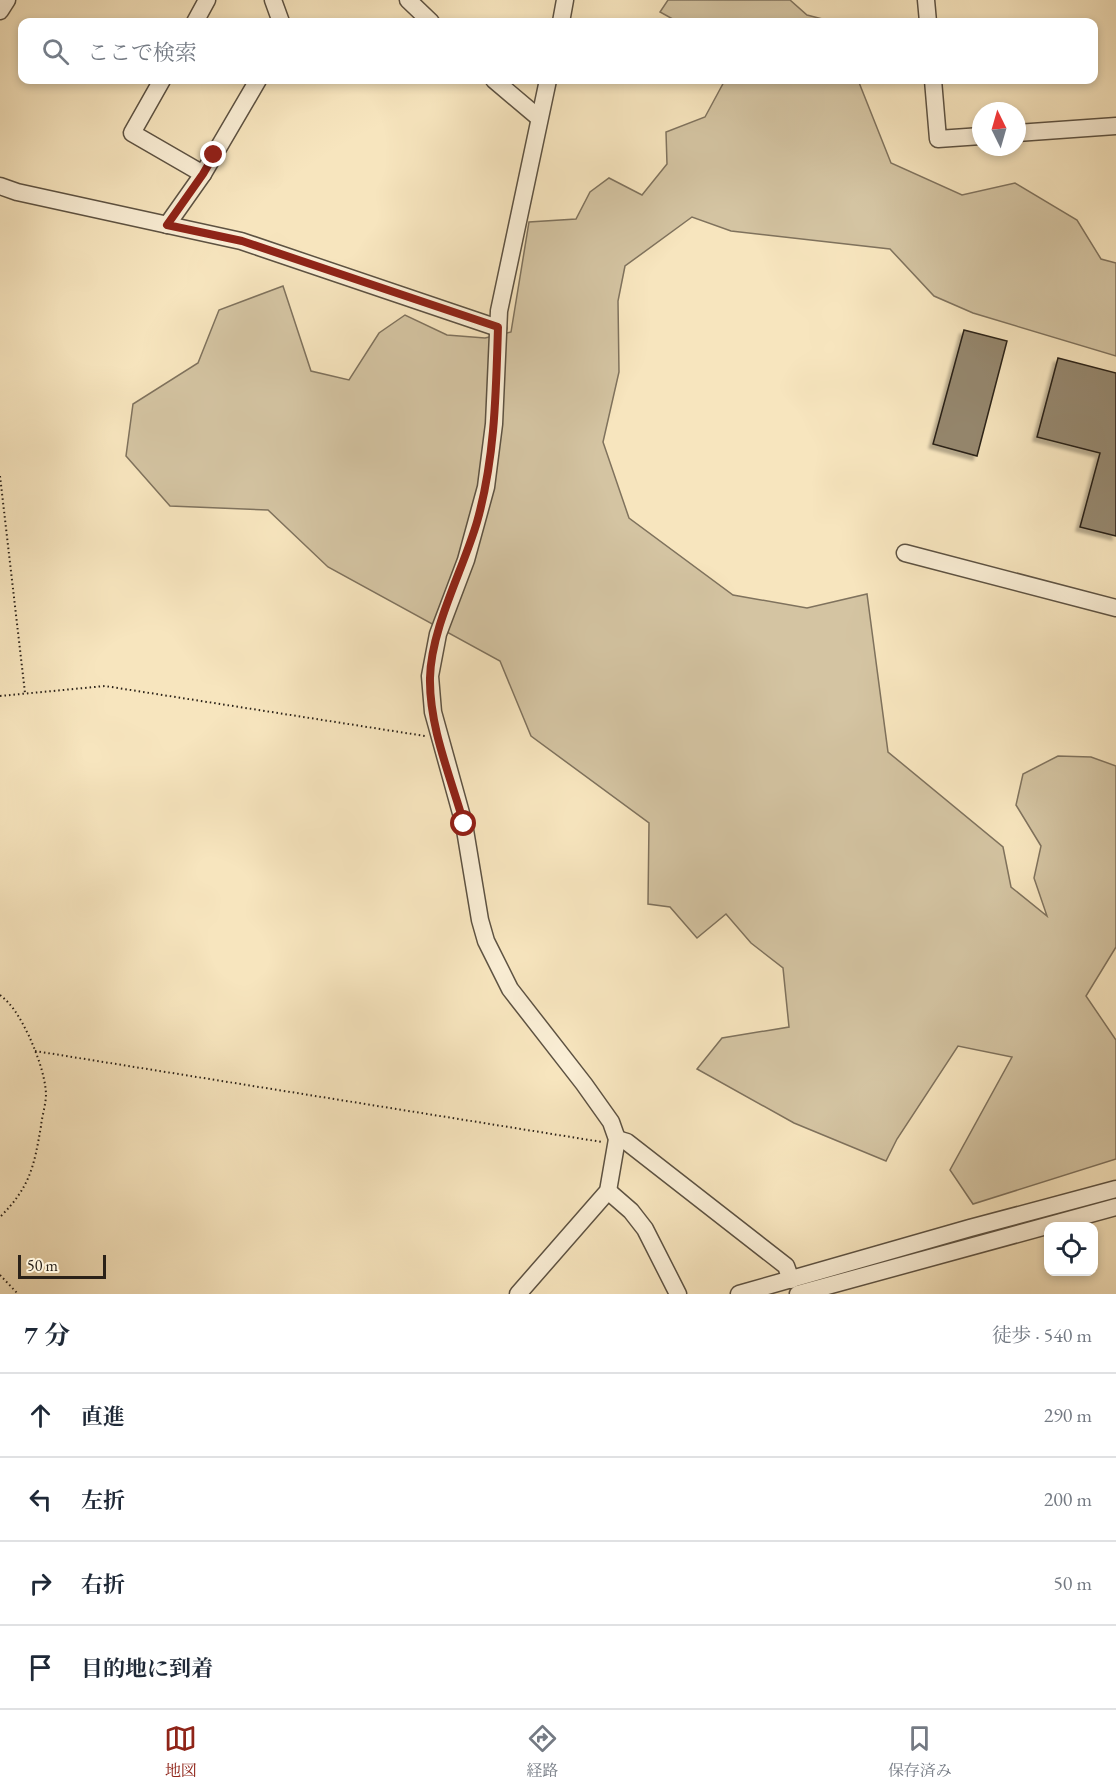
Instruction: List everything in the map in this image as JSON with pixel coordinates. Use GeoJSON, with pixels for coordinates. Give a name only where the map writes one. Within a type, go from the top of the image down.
{"type":"FeatureCollection","features":[{"type":"Feature","properties":{"kind":"street"},"geometry":{"type":"LineString","coordinates":[[0,12],[7,0]]}},
{"type":"Feature","properties":{"kind":"street"},"geometry":{"type":"LineString","coordinates":[[197,18],[207,0]]}},
{"type":"Feature","properties":{"kind":"street"},"geometry":{"type":"LineString","coordinates":[[273,0],[280,18]]}},
{"type":"Feature","properties":{"kind":"street"},"geometry":{"type":"LineString","coordinates":[[408,0],[427,18]]}},
{"type":"Feature","properties":{"kind":"street"},"geometry":{"type":"LineString","coordinates":[[562,18],[565,0]]}},
{"type":"Feature","properties":{"kind":"street"},"geometry":{"type":"LineString","coordinates":[[926,0],[928,18]]}},
{"type":"Feature","properties":{"kind":"street"},"geometry":{"type":"LineString","coordinates":[[160,84],[132,133],[203,174]]}},
{"type":"Feature","properties":{"kind":"street"},"geometry":{"type":"LineString","coordinates":[[167,225],[203,174],[256,84]]}},
{"type":"Feature","properties":{"kind":"street"},"geometry":{"type":"LineString","coordinates":[[499,84],[539,118]]}},
{"type":"Feature","properties":{"kind":"street"},"geometry":{"type":"LineString","coordinates":[[518,1294],[608,1191],[617,1142],[611,1122],[510,989],[486,941],[480,920],[464,824],[433,712],[430,676],[438,634],[466,560],[486,488],[494,424],[498,327],[506,276],[547,84]]}},
{"type":"Feature","properties":{"kind":"street"},"geometry":{"type":"LineString","coordinates":[[933,84],[938,139],[972,137]]}},
{"type":"Feature","properties":{"kind":"street"},"geometry":{"type":"LineString","coordinates":[[1026,132],[1116,126]]}},
{"type":"Feature","properties":{"kind":"street"},"geometry":{"type":"LineString","coordinates":[[0,186],[17,192],[242,241],[498,327]]}},
{"type":"Feature","properties":{"kind":"street"},"geometry":{"type":"LineString","coordinates":[[905,553],[1116,608]]}},
{"type":"Feature","properties":{"kind":"street"},"geometry":{"type":"LineString","coordinates":[[617,1142],[627,1142],[786,1266],[795,1287]]}},
{"type":"Feature","properties":{"kind":"street"},"geometry":{"type":"LineString","coordinates":[[795,1287],[970,1228],[1116,1189]]}},
{"type":"Feature","properties":{"kind":"street"},"geometry":{"type":"LineString","coordinates":[[608,1191],[631,1211],[645,1229],[678,1294]]}},
{"type":"Feature","properties":{"kind":"street"},"geometry":{"type":"LineString","coordinates":[[739,1294],[795,1287],[1116,1207]]}},
{"type":"Feature","properties":{"kind":"path"},"geometry":{"type":"LineString","coordinates":[[0,476],[25,693]]}},
{"type":"Feature","properties":{"kind":"path"},"geometry":{"type":"LineString","coordinates":[[0,696],[105,686],[439,738]]}},
{"type":"Feature","properties":{"kind":"path"},"geometry":{"type":"LineString","coordinates":[[0,995],[13,1007],[35,1051],[46,1095],[35,1160],[29,1177],[19,1196],[0,1217]]}},
{"type":"Feature","properties":{"kind":"path"},"geometry":{"type":"LineString","coordinates":[[35,1051],[617,1142]]}},
{"type":"Feature","properties":{"kind":"path"},"geometry":{"type":"LineString","coordinates":[[0,1275],[18,1294]]}},
{"type":"Feature","properties":{"kind":"shaded area"},"geometry":{"type":"Polygon","coordinates":[[[668,0],[790,0],[807,15],[819,18],[671,18],[660,12],[668,0]]]}},
{"type":"Feature","properties":{"kind":"shaded area"},"geometry":{"type":"Polygon","coordinates":[[[723,84],[860,84],[891,163],[962,195],[1015,183],[1077,220],[1101,259],[1116,263],[1116,356],[973,313],[934,296],[890,249],[731,231],[692,217],[625,266],[618,301],[619,372],[603,442],[629,518],[733,595],[807,608],[867,594],[888,752],[1003,847],[1011,887],[1047,916],[1034,878],[1041,846],[1016,805],[1023,774],[1058,756],[1091,757],[1116,766],[1116,947],[1086,996],[1116,1040],[1116,1159],[973,1204],[950,1170],[1012,1057],[958,1046],[897,1139],[886,1161],[794,1123],[697,1069],[722,1038],[789,1027],[783,968],[751,943],[726,914],[697,938],[670,907],[648,904],[649,823],[531,736],[500,661],[328,567],[268,510],[170,506],[126,456],[133,404],[198,363],[219,310],[283,286],[311,371],[349,380],[379,333],[405,315],[447,335],[485,338],[511,332],[529,222],[576,219],[590,192],[609,178],[642,195],[667,164],[666,132],[705,117],[723,84]]]}},
{"type":"Feature","properties":{"kind":"building"},"geometry":{"type":"Polygon","coordinates":[[[964,330],[1007,341],[977,456],[933,444],[964,330]]]}},
{"type":"Feature","properties":{"kind":"building"},"geometry":{"type":"Polygon","coordinates":[[[1058,358],[1116,373],[1116,536],[1080,527],[1100,453],[1037,437],[1058,358]]]}},
{"type":"Feature","properties":{"kind":"route"},"geometry":{"type":"LineString","coordinates":[[214,155],[167,225],[242,241],[498,327],[494,424],[486,488],[466,560],[438,634],[430,676],[433,712],[464,824]]}}]}
